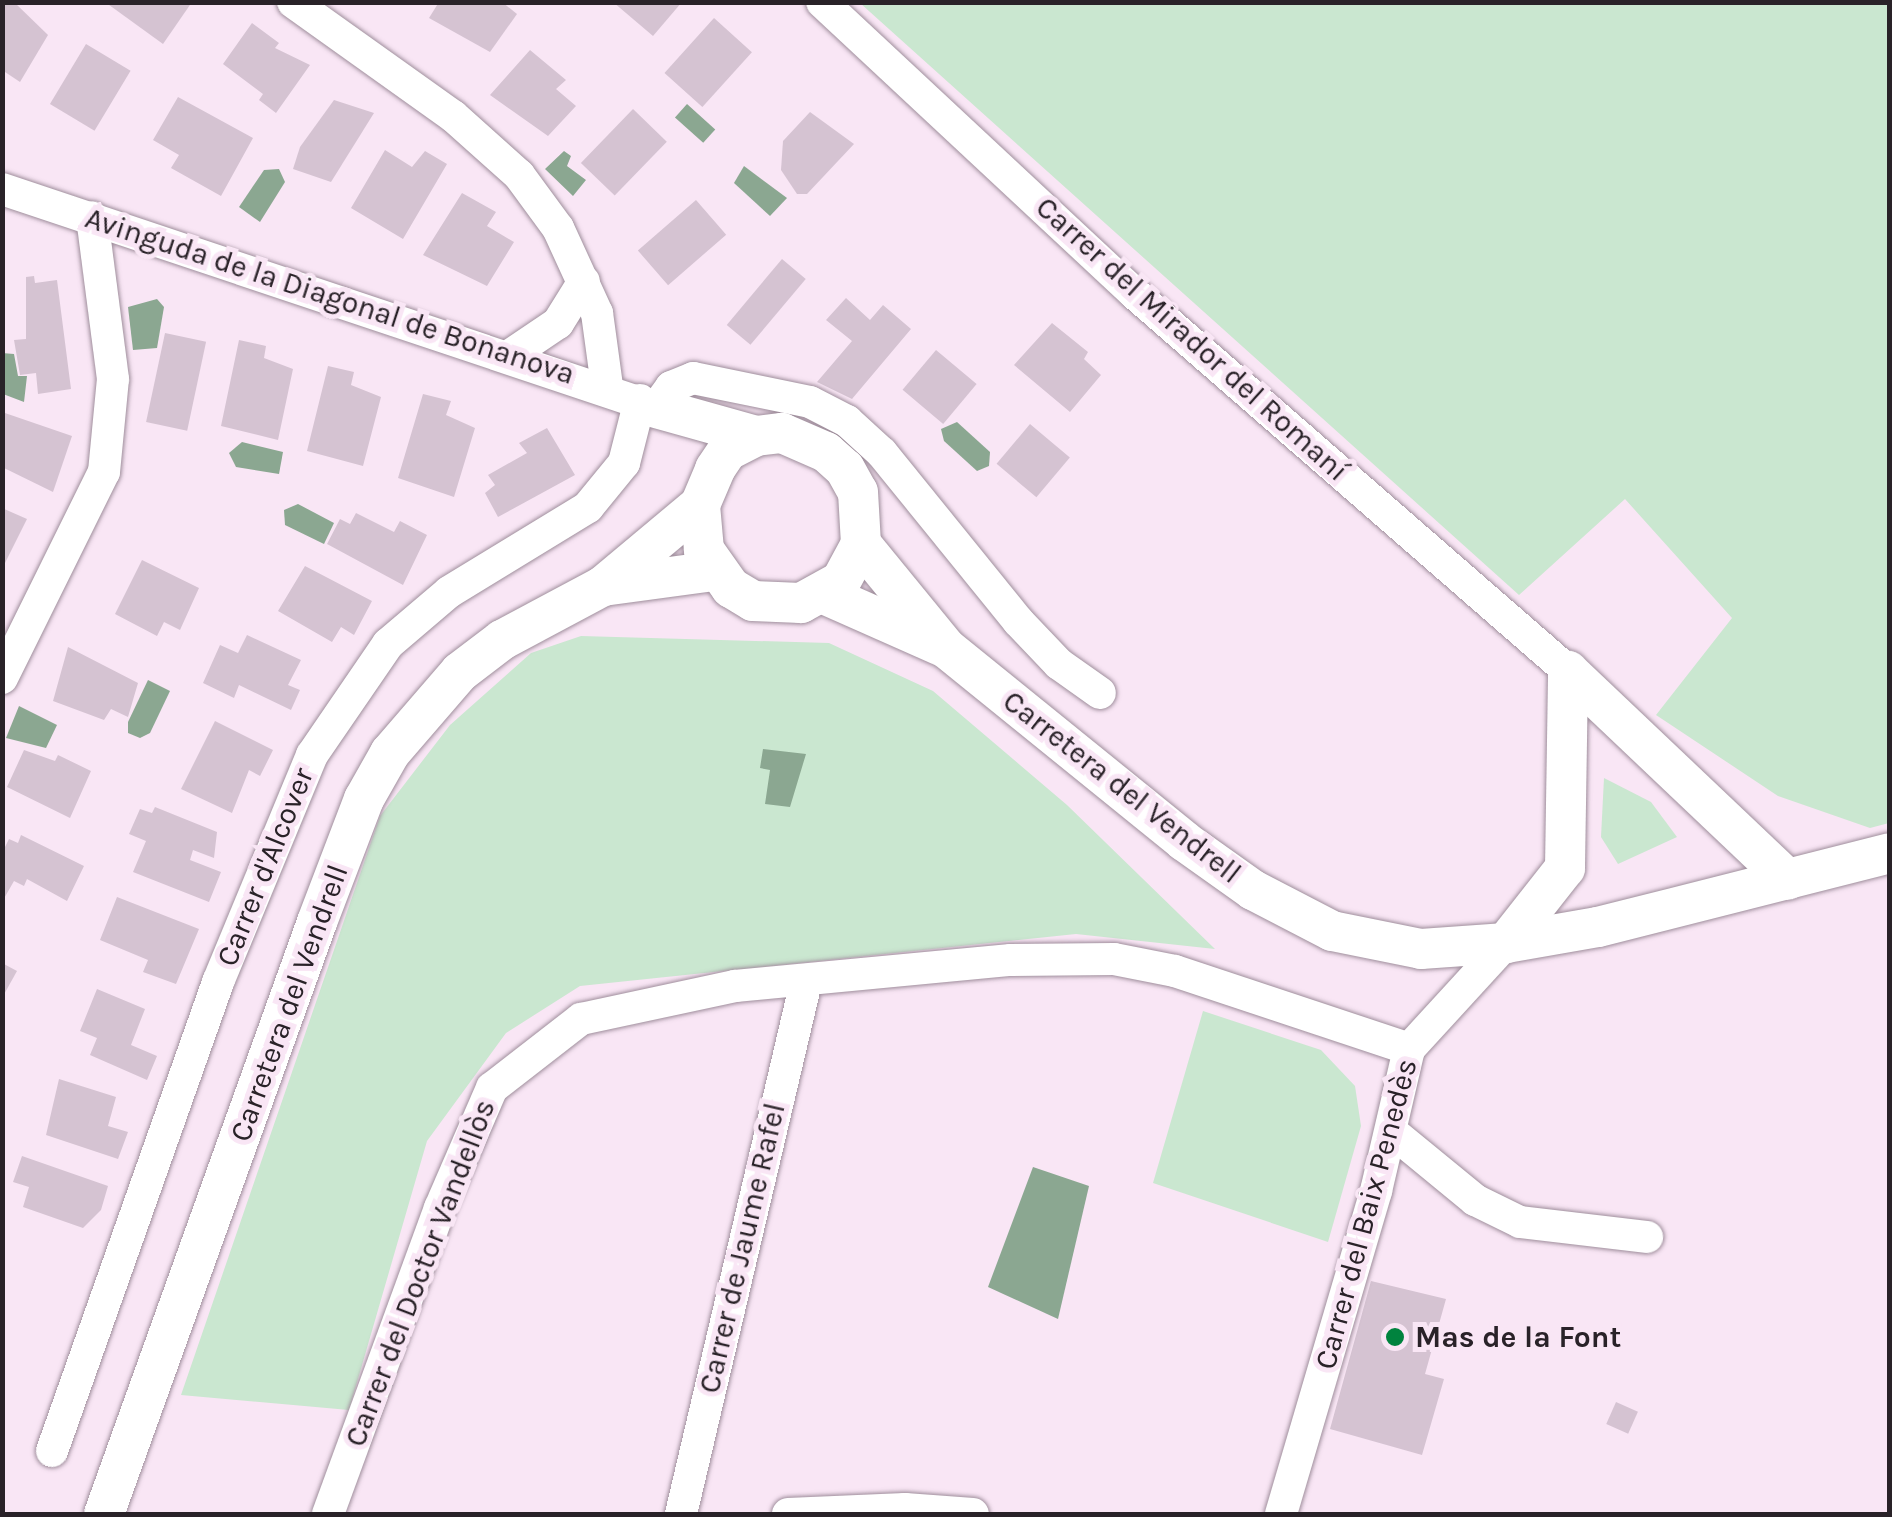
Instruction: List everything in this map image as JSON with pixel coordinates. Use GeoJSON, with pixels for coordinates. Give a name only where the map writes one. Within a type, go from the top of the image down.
{"type":"FeatureCollection","features":[{"type":"Feature","properties":{"kind":"street"},"geometry":{"type":"LineString","coordinates":[[293,2],[452,116],[519,175],[558,228],[584,281],[597,313],[607,386]]}},
{"type":"Feature","properties":{"kind":"street","name":"Carrer del Mirador del Romaní"},"geometry":{"type":"LineString","coordinates":[[822,2],[1134,293],[1568,670]]}},
{"type":"Feature","properties":{"kind":"street","name":"Avinguda de la Diagonal de Bonanova"},"geometry":{"type":"LineString","coordinates":[[2,189],[607,386],[648,404]]}},
{"type":"Feature","properties":{"kind":"street"},"geometry":{"type":"LineString","coordinates":[[2,678],[104,472],[113,379],[92,218]]}},
{"type":"Feature","properties":{"kind":"street"},"geometry":{"type":"LineString","coordinates":[[509,356],[558,322],[584,281]]}},
{"type":"Feature","properties":{"kind":"street"},"geometry":{"type":"LineString","coordinates":[[648,404],[671,387],[693,378],[795,398],[847,420],[882,453],[1018,620],[1059,664],[1100,693]]}},
{"type":"Feature","properties":{"kind":"street"},"geometry":{"type":"LineString","coordinates":[[648,404],[756,436]]}},
{"type":"Feature","properties":{"kind":"street"},"geometry":{"type":"LineString","coordinates":[[648,404],[704,495]]}},
{"type":"Feature","properties":{"kind":"street","name":"Carrer d'Alcover"},"geometry":{"type":"LineString","coordinates":[[52,1451],[218,982],[312,755],[388,644],[450,592],[588,507],[624,463],[648,404]]}},
{"type":"Feature","properties":{"kind":"street"},"geometry":{"type":"LineString","coordinates":[[782,433],[826,452],[845,469],[864,518],[862,544],[841,581],[824,594],[788,604],[753,601],[714,571],[699,528],[704,495],[727,451],[756,436],[782,433]]}},
{"type":"Feature","properties":{"kind":"street","name":"Carretera del Vendrell"},"geometry":{"type":"LineString","coordinates":[[104,1514],[364,798],[422,710],[460,672],[528,624],[602,586],[704,495]]}},
{"type":"Feature","properties":{"kind":"street","name":"Carretera del Vendrell"},"geometry":{"type":"LineString","coordinates":[[862,544],[946,648],[1253,890],[1332,931],[1420,949],[1506,943],[1788,880],[1890,853]]}},
{"type":"Feature","properties":{"kind":"street","name":"Carretera del Vendrell"},"geometry":{"type":"LineString","coordinates":[[602,586],[714,571]]}},
{"type":"Feature","properties":{"kind":"street","name":"Carretera del Vendrell"},"geometry":{"type":"LineString","coordinates":[[824,594],[946,648]]}},
{"type":"Feature","properties":{"kind":"street"},"geometry":{"type":"LineString","coordinates":[[1568,670],[1788,880]]}},
{"type":"Feature","properties":{"kind":"street"},"geometry":{"type":"LineString","coordinates":[[1506,943],[1565,868],[1568,670]]}},
{"type":"Feature","properties":{"kind":"street","name":"Carrer del Baix Penedès"},"geometry":{"type":"LineString","coordinates":[[1281,1514],[1391,1131],[1409,1050],[1506,943]]}},
{"type":"Feature","properties":{"kind":"street","name":"Carrer del Doctor Vandellòs"},"geometry":{"type":"LineString","coordinates":[[328,1514],[440,1208],[492,1088],[581,1019],[735,986],[1011,960],[1114,959],[1175,971],[1409,1050]]}},
{"type":"Feature","properties":{"kind":"street","name":"Carrer de Jaume Rafel"},"geometry":{"type":"LineString","coordinates":[[681,1514],[806,982]]}},
{"type":"Feature","properties":{"kind":"street"},"geometry":{"type":"LineString","coordinates":[[1391,1131],[1475,1200],[1520,1222],[1647,1237]]}},
{"type":"Feature","properties":{"kind":"street"},"geometry":{"type":"LineString","coordinates":[[788,1514],[905,1508],[973,1514]]}},
{"type":"Feature","properties":{"kind":"shaded area"},"geometry":{"type":"Polygon","coordinates":[[[860,3],[1889,3],[1889,823],[1870,828],[1778,796],[1656,715],[1732,618],[1625,499],[1519,595],[860,3]]]}},
{"type":"Feature","properties":{"kind":"shaded area"},"geometry":{"type":"Polygon","coordinates":[[[687,104],[715,129],[703,143],[675,117],[687,104]]]}},
{"type":"Feature","properties":{"kind":"shaded area"},"geometry":{"type":"Polygon","coordinates":[[[564,151],[571,156],[567,166],[586,180],[573,196],[545,169],[564,151]]]}},
{"type":"Feature","properties":{"kind":"shaded area"},"geometry":{"type":"Polygon","coordinates":[[[744,166],[787,198],[770,216],[734,183],[744,166]]]}},
{"type":"Feature","properties":{"kind":"shaded area"},"geometry":{"type":"Polygon","coordinates":[[[279,169],[285,182],[260,222],[239,207],[264,170],[279,169]]]}},
{"type":"Feature","properties":{"kind":"shaded area"},"geometry":{"type":"Polygon","coordinates":[[[157,299],[164,307],[157,348],[133,350],[128,307],[157,299]]]}},
{"type":"Feature","properties":{"kind":"shaded area"},"geometry":{"type":"Polygon","coordinates":[[[2,353],[14,354],[18,376],[27,376],[24,402],[3,394],[2,353]]]}},
{"type":"Feature","properties":{"kind":"shaded area"},"geometry":{"type":"Polygon","coordinates":[[[957,422],[990,452],[989,466],[977,471],[944,441],[941,429],[957,422]]]}},
{"type":"Feature","properties":{"kind":"shaded area"},"geometry":{"type":"Polygon","coordinates":[[[242,442],[283,452],[279,474],[236,467],[229,453],[242,442]]]}},
{"type":"Feature","properties":{"kind":"shaded area"},"geometry":{"type":"Polygon","coordinates":[[[298,504],[334,523],[324,544],[285,525],[284,510],[298,504]]]}},
{"type":"Feature","properties":{"kind":"shaded area"},"geometry":{"type":"Polygon","coordinates":[[[581,636],[829,643],[933,691],[1067,805],[1215,949],[1076,934],[580,986],[506,1033],[427,1141],[349,1410],[181,1395],[380,816],[450,725],[531,653],[581,636]]]}},
{"type":"Feature","properties":{"kind":"shaded area"},"geometry":{"type":"Polygon","coordinates":[[[148,680],[170,691],[150,733],[140,738],[128,733],[128,722],[148,680]]]}},
{"type":"Feature","properties":{"kind":"shaded area"},"geometry":{"type":"Polygon","coordinates":[[[19,706],[57,725],[46,748],[6,738],[19,706]]]}},
{"type":"Feature","properties":{"kind":"shaded area"},"geometry":{"type":"Polygon","coordinates":[[[763,749],[806,754],[790,807],[765,804],[770,770],[760,768],[763,749]]]}},
{"type":"Feature","properties":{"kind":"shaded area"},"geometry":{"type":"Polygon","coordinates":[[[1604,778],[1651,802],[1677,837],[1618,864],[1601,837],[1604,778]]]}},
{"type":"Feature","properties":{"kind":"shaded area"},"geometry":{"type":"Polygon","coordinates":[[[1203,1011],[1321,1050],[1355,1086],[1361,1126],[1328,1242],[1153,1183],[1203,1011]]]}},
{"type":"Feature","properties":{"kind":"shaded area"},"geometry":{"type":"Polygon","coordinates":[[[1033,1167],[1089,1186],[1058,1319],[988,1287],[1033,1167]]]}},
{"type":"Feature","properties":{"kind":"building"},"geometry":{"type":"Polygon","coordinates":[[[2,2],[14,2],[48,35],[20,82],[2,70],[2,2]]]}},
{"type":"Feature","properties":{"kind":"building"},"geometry":{"type":"Polygon","coordinates":[[[105,2],[192,2],[163,44],[105,2]]]}},
{"type":"Feature","properties":{"kind":"building"},"geometry":{"type":"Polygon","coordinates":[[[439,2],[502,2],[517,14],[490,52],[429,18],[439,2]]]}},
{"type":"Feature","properties":{"kind":"building"},"geometry":{"type":"Polygon","coordinates":[[[613,2],[682,2],[653,36],[613,2]]]}},
{"type":"Feature","properties":{"kind":"building"},"geometry":{"type":"Polygon","coordinates":[[[714,18],[752,52],[702,107],[664,73],[714,18]]]}},
{"type":"Feature","properties":{"kind":"building"},"geometry":{"type":"Polygon","coordinates":[[[252,23],[279,43],[275,48],[310,65],[276,113],[259,100],[263,94],[223,64],[252,23]]]}},
{"type":"Feature","properties":{"kind":"building"},"geometry":{"type":"Polygon","coordinates":[[[86,44],[131,71],[95,131],[50,104],[86,44]]]}},
{"type":"Feature","properties":{"kind":"building"},"geometry":{"type":"Polygon","coordinates":[[[530,50],[566,80],[556,89],[576,106],[548,136],[490,95],[530,50]]]}},
{"type":"Feature","properties":{"kind":"building"},"geometry":{"type":"Polygon","coordinates":[[[178,97],[253,138],[221,196],[171,168],[179,155],[153,140],[178,97]]]}},
{"type":"Feature","properties":{"kind":"building"},"geometry":{"type":"Polygon","coordinates":[[[334,100],[374,113],[331,182],[293,169],[300,147],[334,100]]]}},
{"type":"Feature","properties":{"kind":"building"},"geometry":{"type":"Polygon","coordinates":[[[633,109],[667,142],[615,196],[581,163],[633,109]]]}},
{"type":"Feature","properties":{"kind":"building"},"geometry":{"type":"Polygon","coordinates":[[[810,112],[854,144],[807,194],[797,194],[781,170],[783,141],[810,112]]]}},
{"type":"Feature","properties":{"kind":"building"},"geometry":{"type":"Polygon","coordinates":[[[385,150],[412,167],[425,151],[447,164],[403,239],[351,208],[385,150]]]}},
{"type":"Feature","properties":{"kind":"building"},"geometry":{"type":"Polygon","coordinates":[[[462,193],[496,212],[487,226],[514,242],[487,286],[423,255],[462,193]]]}},
{"type":"Feature","properties":{"kind":"building"},"geometry":{"type":"Polygon","coordinates":[[[696,200],[726,235],[668,285],[638,251],[696,200]]]}},
{"type":"Feature","properties":{"kind":"building"},"geometry":{"type":"Polygon","coordinates":[[[782,259],[806,279],[750,345],[727,325],[782,259]]]}},
{"type":"Feature","properties":{"kind":"building"},"geometry":{"type":"Polygon","coordinates":[[[34,276],[35,283],[57,280],[71,389],[38,394],[36,373],[20,375],[14,340],[26,339],[26,277],[34,276]]]}},
{"type":"Feature","properties":{"kind":"building"},"geometry":{"type":"Polygon","coordinates":[[[846,298],[870,320],[883,305],[911,329],[852,399],[817,382],[852,341],[826,320],[846,298]]]}},
{"type":"Feature","properties":{"kind":"building"},"geometry":{"type":"Polygon","coordinates":[[[1052,323],[1088,352],[1084,359],[1101,375],[1070,412],[1014,365],[1052,323]]]}},
{"type":"Feature","properties":{"kind":"building"},"geometry":{"type":"Polygon","coordinates":[[[165,333],[206,342],[187,431],[146,422],[165,333]]]}},
{"type":"Feature","properties":{"kind":"building"},"geometry":{"type":"Polygon","coordinates":[[[239,340],[266,346],[264,358],[293,369],[278,440],[221,426],[239,340]]]}},
{"type":"Feature","properties":{"kind":"building"},"geometry":{"type":"Polygon","coordinates":[[[936,350],[977,384],[943,424],[903,390],[936,350]]]}},
{"type":"Feature","properties":{"kind":"building"},"geometry":{"type":"Polygon","coordinates":[[[328,366],[354,372],[351,385],[381,397],[363,466],[307,451],[328,366]]]}},
{"type":"Feature","properties":{"kind":"building"},"geometry":{"type":"Polygon","coordinates":[[[423,394],[451,401],[446,415],[475,428],[454,497],[398,478],[423,394]]]}},
{"type":"Feature","properties":{"kind":"building"},"geometry":{"type":"Polygon","coordinates":[[[2,412],[72,436],[53,492],[2,467],[2,412]]]}},
{"type":"Feature","properties":{"kind":"building"},"geometry":{"type":"Polygon","coordinates":[[[1030,424],[1070,457],[1036,497],[997,464],[1030,424]]]}},
{"type":"Feature","properties":{"kind":"building"},"geometry":{"type":"Polygon","coordinates":[[[547,428],[575,475],[498,517],[485,493],[495,485],[488,475],[527,453],[519,443],[547,428]]]}},
{"type":"Feature","properties":{"kind":"building"},"geometry":{"type":"Polygon","coordinates":[[[2,508],[27,519],[2,569],[2,508]]]}},
{"type":"Feature","properties":{"kind":"building"},"geometry":{"type":"Polygon","coordinates":[[[356,513],[394,532],[400,521],[427,535],[403,585],[327,544],[340,519],[350,524],[356,513]]]}},
{"type":"Feature","properties":{"kind":"building"},"geometry":{"type":"Polygon","coordinates":[[[142,560],[199,588],[180,630],[164,622],[157,636],[115,614],[142,560]]]}},
{"type":"Feature","properties":{"kind":"building"},"geometry":{"type":"Polygon","coordinates":[[[305,566],[372,601],[354,635],[341,627],[332,642],[278,611],[305,566]]]}},
{"type":"Feature","properties":{"kind":"building"},"geometry":{"type":"Polygon","coordinates":[[[247,635],[301,660],[288,685],[300,690],[291,710],[239,685],[234,698],[203,683],[220,645],[238,653],[247,635]]]}},
{"type":"Feature","properties":{"kind":"building"},"geometry":{"type":"Polygon","coordinates":[[[68,647],[138,683],[128,717],[111,709],[104,720],[53,701],[68,647]]]}},
{"type":"Feature","properties":{"kind":"building"},"geometry":{"type":"Polygon","coordinates":[[[215,721],[273,750],[260,776],[249,770],[232,813],[181,789],[215,721]]]}},
{"type":"Feature","properties":{"kind":"building"},"geometry":{"type":"Polygon","coordinates":[[[24,750],[55,761],[58,755],[91,771],[70,818],[7,787],[24,750]]]}},
{"type":"Feature","properties":{"kind":"building"},"geometry":{"type":"Polygon","coordinates":[[[155,807],[217,832],[214,858],[193,850],[190,860],[221,872],[209,902],[133,872],[146,841],[129,834],[140,809],[152,813],[155,807]]]}},
{"type":"Feature","properties":{"kind":"building"},"geometry":{"type":"Polygon","coordinates":[[[21,835],[84,866],[67,901],[27,879],[24,886],[14,881],[2,902],[2,853],[9,839],[18,843],[21,835]]]}},
{"type":"Feature","properties":{"kind":"building"},"geometry":{"type":"Polygon","coordinates":[[[117,897],[199,929],[176,984],[143,972],[148,960],[100,940],[117,897]]]}},
{"type":"Feature","properties":{"kind":"building"},"geometry":{"type":"Polygon","coordinates":[[[2,963],[17,971],[2,998],[2,963]]]}},
{"type":"Feature","properties":{"kind":"building"},"geometry":{"type":"Polygon","coordinates":[[[97,989],[145,1009],[131,1045],[157,1056],[147,1080],[90,1055],[97,1038],[80,1031],[97,989]]]}},
{"type":"Feature","properties":{"kind":"building"},"geometry":{"type":"Polygon","coordinates":[[[59,1079],[116,1097],[108,1126],[128,1132],[118,1159],[46,1135],[59,1079]]]}},
{"type":"Feature","properties":{"kind":"building"},"geometry":{"type":"Polygon","coordinates":[[[22,1156],[108,1186],[101,1210],[83,1228],[23,1207],[29,1187],[13,1182],[22,1156]]]}},
{"type":"Feature","properties":{"kind":"building","name":"Mas de la Font"},"geometry":{"type":"Polygon","coordinates":[[[1371,1281],[1446,1299],[1425,1374],[1444,1379],[1422,1455],[1330,1429],[1371,1281]]]}},
{"type":"Feature","properties":{"kind":"building"},"geometry":{"type":"Polygon","coordinates":[[[1616,1402],[1638,1412],[1628,1434],[1606,1424],[1616,1402]]]}},
{"type":"Feature","properties":{"kind":"place","name":"Mas de la Font"},"geometry":{"type":"Point","coordinates":[1395,1337]}}]}
